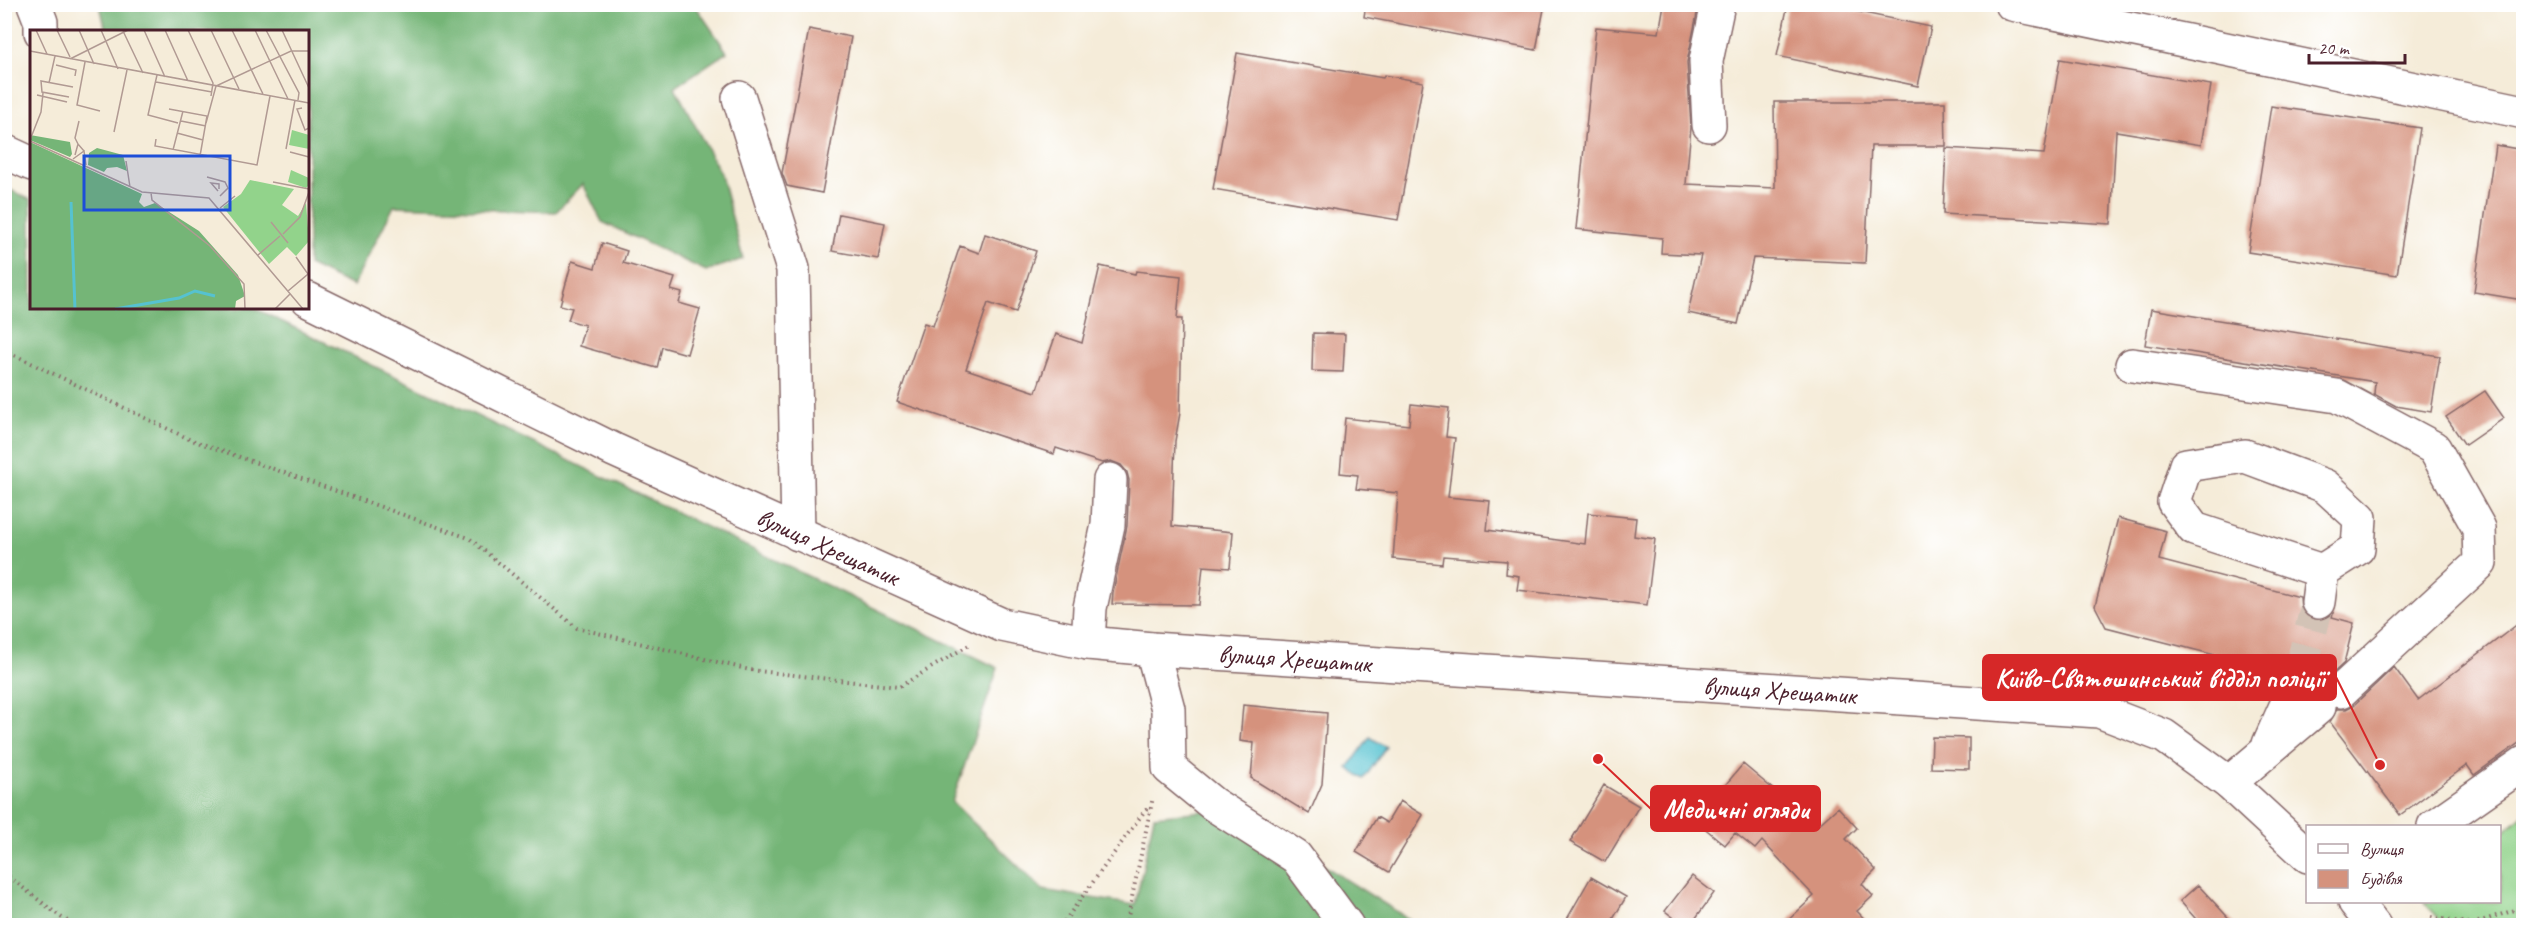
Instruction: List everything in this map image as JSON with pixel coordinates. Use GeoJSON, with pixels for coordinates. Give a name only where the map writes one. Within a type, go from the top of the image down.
{"type":"FeatureCollection","features":[{"type":"Feature","properties":{"kind":"street"},"geometry":{"type":"LineString","coordinates":[[1709,125],[1706,61],[1718,4]]}},
{"type":"Feature","properties":{"kind":"street"},"geometry":{"type":"LineString","coordinates":[[2012,4],[2523,112]]}},
{"type":"Feature","properties":{"kind":"street"},"geometry":{"type":"LineString","coordinates":[[739,98],[793,269],[798,534]]}},
{"type":"Feature","properties":{"kind":"street"},"geometry":{"type":"LineString","coordinates":[[4,151],[30,163]]}},
{"type":"Feature","properties":{"kind":"street","name":"вулиця Хрещатик"},"geometry":{"type":"LineString","coordinates":[[309,299],[615,450],[1002,625],[1088,643],[1152,649],[2100,711],[2164,736],[2229,783],[2306,855]]}},
{"type":"Feature","properties":{"kind":"street"},"geometry":{"type":"LineString","coordinates":[[2132,365],[2337,396],[2434,448],[2479,528],[2480,563],[2330,699],[2229,783]]}},
{"type":"Feature","properties":{"kind":"street"},"geometry":{"type":"LineString","coordinates":[[2245,456],[2325,486],[2360,518],[2358,548],[2320,587],[2194,529],[2174,502],[2186,465],[2245,456]]}},
{"type":"Feature","properties":{"kind":"street"},"geometry":{"type":"LineString","coordinates":[[1088,643],[1090,608],[1108,525],[1110,480]]}},
{"type":"Feature","properties":{"kind":"street"},"geometry":{"type":"LineString","coordinates":[[1152,649],[1168,710],[1169,768],[1213,804],[1296,857],[1347,926]]}},
{"type":"Feature","properties":{"kind":"street"},"geometry":{"type":"LineString","coordinates":[[2266,752],[2299,677]]}},
{"type":"Feature","properties":{"kind":"street"},"geometry":{"type":"LineString","coordinates":[[2435,825],[2523,763]]}},
{"type":"Feature","properties":{"kind":"street"},"geometry":{"type":"LineString","coordinates":[[2356,903],[2374,926]]}},
{"type":"Feature","properties":{"kind":"path"},"geometry":{"type":"LineString","coordinates":[[4,350],[189,439],[469,538],[577,628],[750,670],[899,687],[1002,625]]}},
{"type":"Feature","properties":{"kind":"path"},"geometry":{"type":"LineString","coordinates":[[1061,926],[1119,849],[1169,768]]}},
{"type":"Feature","properties":{"kind":"path"},"geometry":{"type":"LineString","coordinates":[[1126,926],[1150,802]]}},
{"type":"Feature","properties":{"kind":"path"},"geometry":{"type":"LineString","coordinates":[[4,873],[62,918],[77,926]]}},
{"type":"Feature","properties":{"kind":"path"},"geometry":{"type":"LineString","coordinates":[[2477,922],[2523,906]]}},
{"type":"Feature","properties":{"kind":"path"},"geometry":{"type":"LineString","coordinates":[[2431,917],[2477,922],[2486,926]]}},
{"type":"Feature","properties":{"kind":"green space"},"geometry":{"type":"Polygon","coordinates":[[[100,5],[695,5],[727,52],[675,87],[721,175],[743,259],[706,271],[602,222],[583,184],[556,212],[394,206],[353,286],[309,265],[309,30],[106,30],[100,5]]]}},
{"type":"Feature","properties":{"kind":"green space"},"geometry":{"type":"Polygon","coordinates":[[[4,187],[30,200],[30,309],[256,309],[998,668],[952,802],[1043,890],[1135,905],[1154,816],[1233,808],[1418,925],[5,925],[4,187]]]}},
{"type":"Feature","properties":{"kind":"green space"},"geometry":{"type":"Polygon","coordinates":[[[2523,815],[2523,925],[2443,925],[2425,903],[2501,903],[2501,834],[2523,815]]]}},
{"type":"Feature","properties":{"kind":"water"},"geometry":{"type":"Polygon","coordinates":[[[1370,737],[1386,747],[1364,779],[1348,768],[1370,737]]]}},
{"type":"Feature","properties":{"kind":"building"},"geometry":{"type":"Polygon","coordinates":[[[1366,4],[1545,4],[1536,50],[1364,17],[1366,4]]]}},
{"type":"Feature","properties":{"kind":"building"},"geometry":{"type":"Polygon","coordinates":[[[1664,4],[1699,4],[1687,62],[1691,127],[1686,184],[1775,188],[1774,102],[1945,102],[1946,146],[1871,146],[1865,263],[1753,258],[1738,324],[1688,313],[1701,255],[1661,253],[1662,238],[1576,229],[1596,27],[1659,33],[1664,4]]]}},
{"type":"Feature","properties":{"kind":"building"},"geometry":{"type":"Polygon","coordinates":[[[1788,4],[1821,4],[1931,27],[1918,86],[1777,56],[1788,4]]]}},
{"type":"Feature","properties":{"kind":"building"},"geometry":{"type":"Polygon","coordinates":[[[809,29],[851,37],[822,193],[787,186],[782,173],[809,29]]]}},
{"type":"Feature","properties":{"kind":"building"},"geometry":{"type":"Polygon","coordinates":[[[1237,53],[1383,78],[1384,75],[1423,82],[1398,220],[1213,189],[1237,53]]]}},
{"type":"Feature","properties":{"kind":"building"},"geometry":{"type":"Polygon","coordinates":[[[2060,59],[2211,85],[2201,145],[2116,131],[2111,224],[1943,214],[1946,148],[2044,154],[2060,59]]]}},
{"type":"Feature","properties":{"kind":"building"},"geometry":{"type":"Polygon","coordinates":[[[2271,106],[2420,128],[2397,275],[2248,252],[2271,106]]]}},
{"type":"Feature","properties":{"kind":"building"},"geometry":{"type":"Polygon","coordinates":[[[2495,145],[2523,150],[2523,300],[2474,292],[2495,145]]]}},
{"type":"Feature","properties":{"kind":"building"},"geometry":{"type":"Polygon","coordinates":[[[839,214],[885,223],[878,259],[832,251],[839,214]]]}},
{"type":"Feature","properties":{"kind":"building"},"geometry":{"type":"Polygon","coordinates":[[[985,234],[1036,251],[1016,312],[988,303],[966,369],[1036,392],[1056,334],[1082,343],[1100,266],[1135,274],[1136,271],[1181,276],[1177,319],[1182,319],[1180,413],[1175,441],[1172,526],[1233,532],[1230,568],[1203,566],[1199,605],[1112,604],[1127,526],[1129,480],[1127,472],[1121,465],[1111,461],[1102,463],[1056,448],[1054,454],[897,402],[924,323],[933,326],[960,246],[979,253],[985,234]]]}},
{"type":"Feature","properties":{"kind":"building"},"geometry":{"type":"Polygon","coordinates":[[[602,243],[627,251],[623,263],[675,278],[671,290],[682,293],[679,303],[700,309],[687,354],[662,347],[657,368],[579,346],[585,325],[568,320],[572,308],[560,305],[572,261],[595,268],[602,243]]]}},
{"type":"Feature","properties":{"kind":"building"},"geometry":{"type":"Polygon","coordinates":[[[2151,309],[2440,356],[2431,412],[2396,406],[2374,394],[2375,382],[2145,345],[2151,309]]]}},
{"type":"Feature","properties":{"kind":"building"},"geometry":{"type":"Polygon","coordinates":[[[1313,333],[1345,334],[1343,372],[1312,371],[1313,333]]]}},
{"type":"Feature","properties":{"kind":"building"},"geometry":{"type":"Polygon","coordinates":[[[2485,391],[2504,418],[2465,445],[2446,417],[2485,391]]]}},
{"type":"Feature","properties":{"kind":"building"},"geometry":{"type":"Polygon","coordinates":[[[1411,404],[1449,408],[1446,437],[1455,438],[1448,497],[1490,501],[1487,530],[1585,544],[1588,513],[1636,518],[1634,536],[1655,539],[1647,605],[1517,590],[1519,576],[1506,574],[1507,561],[1443,556],[1442,564],[1393,559],[1398,493],[1356,489],[1358,475],[1340,473],[1345,418],[1409,425],[1411,404]]]}},
{"type":"Feature","properties":{"kind":"building"},"geometry":{"type":"Polygon","coordinates":[[[2118,518],[2166,531],[2159,560],[2300,597],[2301,610],[2306,616],[2315,620],[2325,619],[2333,613],[2332,617],[2354,623],[2344,663],[2328,678],[2323,689],[2314,689],[2318,675],[2314,666],[2306,660],[2298,658],[2289,662],[2281,672],[2106,627],[2095,606],[2118,518]]]}},
{"type":"Feature","properties":{"kind":"building"},"geometry":{"type":"Polygon","coordinates":[[[2523,620],[2523,740],[2474,775],[2467,765],[2400,815],[2330,722],[2337,709],[2346,709],[2354,705],[2394,667],[2418,700],[2523,620]]]}},
{"type":"Feature","properties":{"kind":"building"},"geometry":{"type":"Polygon","coordinates":[[[1243,705],[1327,713],[1322,784],[1309,814],[1251,778],[1254,743],[1240,741],[1243,705]]]}},
{"type":"Feature","properties":{"kind":"building"},"geometry":{"type":"Polygon","coordinates":[[[1932,737],[1969,738],[1969,769],[1931,768],[1932,737]]]}},
{"type":"Feature","properties":{"kind":"building"},"geometry":{"type":"Polygon","coordinates":[[[1743,764],[1817,826],[1838,807],[1857,828],[1846,839],[1876,870],[1862,884],[1873,896],[1857,911],[1871,926],[1782,926],[1814,896],[1762,841],[1755,849],[1735,833],[1725,845],[1702,826],[1713,814],[1706,808],[1743,764]]]}},
{"type":"Feature","properties":{"kind":"building"},"geometry":{"type":"Polygon","coordinates":[[[1604,785],[1639,806],[1605,862],[1570,842],[1604,785]]]}},
{"type":"Feature","properties":{"kind":"building"},"geometry":{"type":"Polygon","coordinates":[[[1400,801],[1423,815],[1389,872],[1356,852],[1377,817],[1387,823],[1400,801]]]}},
{"type":"Feature","properties":{"kind":"building"},"geometry":{"type":"Polygon","coordinates":[[[1692,876],[1714,893],[1690,926],[1685,926],[1665,911],[1692,876]]]}},
{"type":"Feature","properties":{"kind":"building"},"geometry":{"type":"Polygon","coordinates":[[[1591,877],[1626,897],[1609,926],[1563,926],[1591,877]]]}},
{"type":"Feature","properties":{"kind":"building"},"geometry":{"type":"Polygon","coordinates":[[[2198,885],[2236,926],[2202,926],[2180,901],[2198,885]]]}},
{"type":"Feature","properties":{"kind":"tunnel"},"geometry":{"type":"LineString","coordinates":[[2299,677],[2318,602]]}},
{"type":"Feature","properties":{"kind":"place","name":"Медичні огляди"},"geometry":{"type":"Point","coordinates":[1598,759]}},
{"type":"Feature","properties":{"kind":"place","name":"Київо-Святошинський відділ поліції"},"geometry":{"type":"Point","coordinates":[2380,765]}}]}
